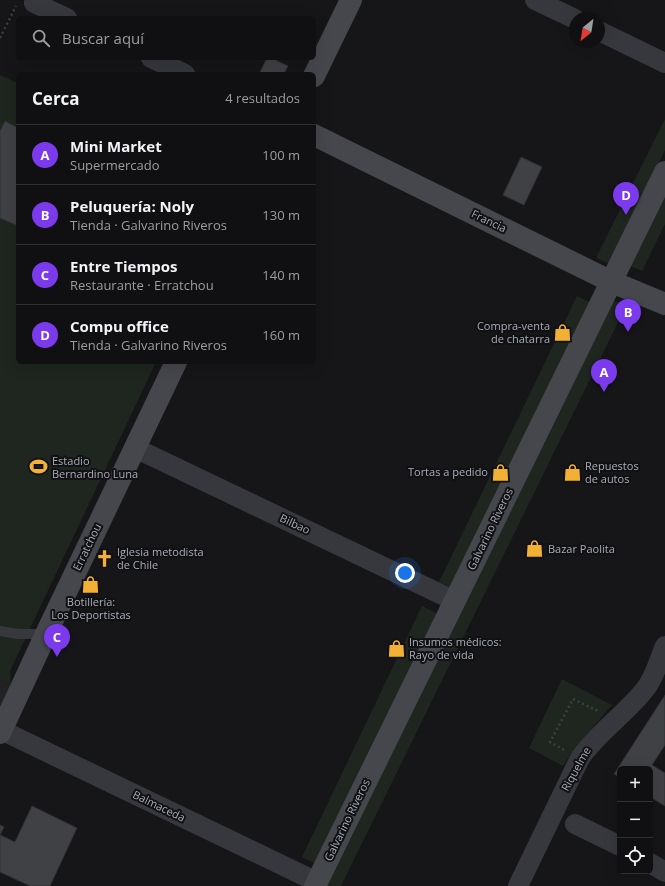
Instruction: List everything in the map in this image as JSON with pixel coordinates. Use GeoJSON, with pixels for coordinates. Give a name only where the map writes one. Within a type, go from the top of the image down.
{"type":"FeatureCollection","features":[{"type":"Feature","properties":{"kind":"street"},"geometry":{"type":"LineString","coordinates":[[316,72],[351,0]]}},
{"type":"Feature","properties":{"kind":"street"},"geometry":{"type":"LineString","coordinates":[[535,0],[569,16]]}},
{"type":"Feature","properties":{"kind":"street"},"geometry":{"type":"LineString","coordinates":[[26,1],[62,16]]}},
{"type":"Feature","properties":{"kind":"street"},"geometry":{"type":"LineString","coordinates":[[605,34],[665,62]]}},
{"type":"Feature","properties":{"kind":"street"},"geometry":{"type":"LineString","coordinates":[[156,60],[181,72]]}},
{"type":"Feature","properties":{"kind":"street","name":"Francia"},"geometry":{"type":"LineString","coordinates":[[316,136],[612,282],[665,304]]}},
{"type":"Feature","properties":{"kind":"street","name":"Galvarino Riveros"},"geometry":{"type":"LineString","coordinates":[[316,884],[665,172]]}},
{"type":"Feature","properties":{"kind":"street","name":"Erratchou"},"geometry":{"type":"LineString","coordinates":[[1,731],[175,364]]}},
{"type":"Feature","properties":{"kind":"street","name":"Bilbao"},"geometry":{"type":"LineString","coordinates":[[135,448],[455,601]]}},
{"type":"Feature","properties":{"kind":"street","name":"Riquelme"},"geometry":{"type":"LineString","coordinates":[[518,886],[580,758],[592,742],[637,699],[651,679],[665,646]]}},
{"type":"Feature","properties":{"kind":"street","name":"Balmaceda"},"geometry":{"type":"LineString","coordinates":[[1,731],[316,884]]}},
{"type":"Feature","properties":{"kind":"street"},"geometry":{"type":"LineString","coordinates":[[575,824],[617,845]]}},
{"type":"Feature","properties":{"kind":"street"},"geometry":{"type":"LineString","coordinates":[[653,865],[665,872]]}},
{"type":"Feature","properties":{"kind":"lane"},"geometry":{"type":"LineString","coordinates":[[0,631],[18,634],[46,634]]}},
{"type":"Feature","properties":{"kind":"path"},"geometry":{"type":"LineString","coordinates":[[0,38],[26,1]]}},
{"type":"Feature","properties":{"kind":"path"},"geometry":{"type":"LineString","coordinates":[[580,758],[550,742],[573,699],[616,719]]}},
{"type":"Feature","properties":{"kind":"shaded area"},"geometry":{"type":"Polygon","coordinates":[[[0,75],[16,82],[16,364],[155,364],[10,671],[11,685],[0,680],[0,75]]]}},
{"type":"Feature","properties":{"kind":"shaded area"},"geometry":{"type":"Polygon","coordinates":[[[665,119],[665,150],[610,264],[596,258],[665,119]]]}},
{"type":"Feature","properties":{"kind":"shaded area"},"geometry":{"type":"Polygon","coordinates":[[[665,191],[665,224],[642,271],[628,265],[665,191]]]}},
{"type":"Feature","properties":{"kind":"shaded area"},"geometry":{"type":"Polygon","coordinates":[[[577,296],[592,303],[452,588],[439,582],[577,296]]]}},
{"type":"Feature","properties":{"kind":"shaded area"},"geometry":{"type":"Polygon","coordinates":[[[612,300],[626,306],[341,886],[324,886],[612,300]]]}},
{"type":"Feature","properties":{"kind":"shaded area"},"geometry":{"type":"Polygon","coordinates":[[[422,606],[438,614],[316,864],[302,857],[422,606]]]}},
{"type":"Feature","properties":{"kind":"shaded area"},"geometry":{"type":"Polygon","coordinates":[[[562,679],[612,705],[574,749],[563,766],[529,748],[562,679]]]}},
{"type":"Feature","properties":{"kind":"shaded area"},"geometry":{"type":"Polygon","coordinates":[[[0,680],[11,685],[0,709],[0,680]]]}},
{"type":"Feature","properties":{"kind":"building"},"geometry":{"type":"Polygon","coordinates":[[[266,60],[275,60],[288,66],[285,72],[260,72],[266,60]]]}},
{"type":"Feature","properties":{"kind":"building"},"geometry":{"type":"Polygon","coordinates":[[[5,121],[16,127],[16,225],[0,218],[0,131],[5,121]]]}},
{"type":"Feature","properties":{"kind":"building"},"geometry":{"type":"Polygon","coordinates":[[[521,157],[542,167],[524,205],[503,195],[521,157]]]}},
{"type":"Feature","properties":{"kind":"building"},"geometry":{"type":"Polygon","coordinates":[[[665,695],[665,745],[652,765],[665,773],[665,806],[653,799],[653,766],[619,766],[665,695]]]}},
{"type":"Feature","properties":{"kind":"building"},"geometry":{"type":"Polygon","coordinates":[[[32,806],[77,828],[50,886],[30,886],[0,872],[0,835],[15,842],[32,806]]]}},
{"type":"Feature","properties":{"kind":"building"},"geometry":{"type":"Polygon","coordinates":[[[0,825],[4,827],[0,835],[0,825]]]}},
{"type":"Feature","properties":{"kind":"place","name":"Compu office"},"geometry":{"type":"Point","coordinates":[626,215]}},
{"type":"Feature","properties":{"kind":"place","name":"Compra-venta de chatarra"},"geometry":{"type":"Point","coordinates":[563,332]}},
{"type":"Feature","properties":{"kind":"place","name":"Peluquería: Noly"},"geometry":{"type":"Point","coordinates":[628,332]}},
{"type":"Feature","properties":{"kind":"place","name":"Mini Market"},"geometry":{"type":"Point","coordinates":[604,392]}},
{"type":"Feature","properties":{"kind":"place","name":"Estadio Bernardino Luna"},"geometry":{"type":"Point","coordinates":[39,467]}},
{"type":"Feature","properties":{"kind":"place","name":"Tortas a pedido"},"geometry":{"type":"Point","coordinates":[501,472]}},
{"type":"Feature","properties":{"kind":"place","name":"Repuestos de autos"},"geometry":{"type":"Point","coordinates":[572,472]}},
{"type":"Feature","properties":{"kind":"place","name":"Bazar Paolita"},"geometry":{"type":"Point","coordinates":[535,549]}},
{"type":"Feature","properties":{"kind":"place","name":"Iglesia metodista de Chile"},"geometry":{"type":"Point","coordinates":[104,558]}},
{"type":"Feature","properties":{"kind":"place","name":"Botillería: Los Deportistas"},"geometry":{"type":"Point","coordinates":[91,584]}},
{"type":"Feature","properties":{"kind":"place","name":"Insumos médicos: Rayo de vida"},"geometry":{"type":"Point","coordinates":[396,648]}},
{"type":"Feature","properties":{"kind":"place","name":"Entre Tiempos"},"geometry":{"type":"Point","coordinates":[57,657]}}]}
